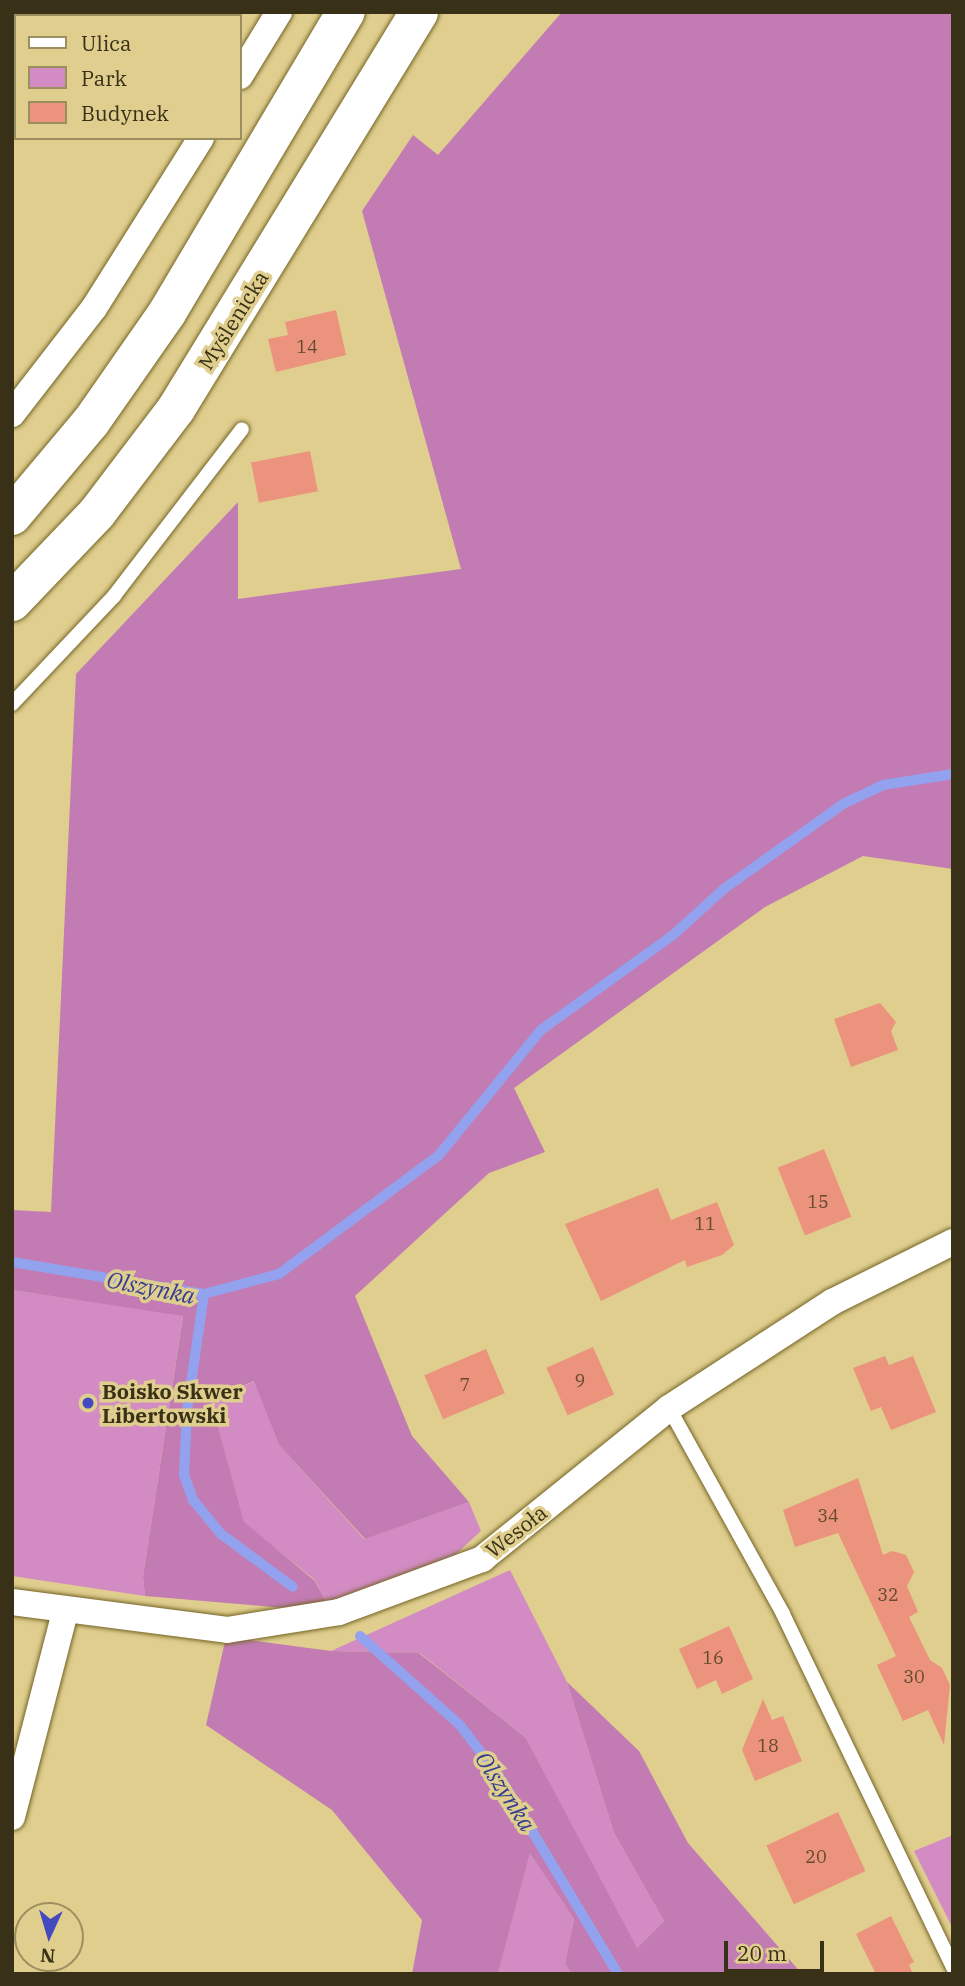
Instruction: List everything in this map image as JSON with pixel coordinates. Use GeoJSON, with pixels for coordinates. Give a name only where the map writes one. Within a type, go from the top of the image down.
{"type":"FeatureCollection","features":[{"type":"Feature","properties":{"kind":"highway"},"geometry":{"type":"LineString","coordinates":[[12,516],[91,422],[159,324],[346,12]]}},
{"type":"Feature","properties":{"kind":"highway","name":"Myślenicka"},"geometry":{"type":"LineString","coordinates":[[12,602],[97,513],[176,409],[419,12]]}},
{"type":"Feature","properties":{"kind":"street"},"geometry":{"type":"LineString","coordinates":[[242,73],[279,12]]}},
{"type":"Feature","properties":{"kind":"street"},"geometry":{"type":"LineString","coordinates":[[12,414],[94,308],[200,140]]}},
{"type":"Feature","properties":{"kind":"street","name":"Wesoła"},"geometry":{"type":"LineString","coordinates":[[12,1602],[65,1612],[227,1630],[339,1612],[482,1559],[668,1408],[832,1302],[953,1242]]}},
{"type":"Feature","properties":{"kind":"street"},"geometry":{"type":"LineString","coordinates":[[12,1817],[65,1612]]}},
{"type":"Feature","properties":{"kind":"lane"},"geometry":{"type":"LineString","coordinates":[[12,704],[114,596],[242,429]]}},
{"type":"Feature","properties":{"kind":"lane"},"geometry":{"type":"LineString","coordinates":[[668,1408],[783,1614],[953,1968]]}},
{"type":"Feature","properties":{"kind":"green space"},"geometry":{"type":"Polygon","coordinates":[[[12,1290],[183,1315],[143,1577],[145,1596],[12,1576],[12,1290]]]}},
{"type":"Feature","properties":{"kind":"green space"},"geometry":{"type":"Polygon","coordinates":[[[255,1381],[279,1445],[364,1539],[469,1502],[481,1531],[455,1555],[327,1603],[315,1580],[244,1523],[211,1400],[255,1381]]]}},
{"type":"Feature","properties":{"kind":"green space"},"geometry":{"type":"Polygon","coordinates":[[[510,1570],[567,1682],[614,1833],[664,1921],[636,1949],[526,1738],[420,1653],[331,1651],[510,1570]]]}},
{"type":"Feature","properties":{"kind":"green space"},"geometry":{"type":"Polygon","coordinates":[[[953,1835],[953,1929],[914,1851],[953,1835]]]}},
{"type":"Feature","properties":{"kind":"green space"},"geometry":{"type":"Polygon","coordinates":[[[530,1852],[574,1919],[565,1963],[571,1974],[498,1974],[530,1852]]]}},
{"type":"Feature","properties":{"kind":"shaded area"},"geometry":{"type":"Polygon","coordinates":[[[562,12],[953,12],[953,869],[863,856],[765,907],[514,1088],[545,1152],[489,1173],[355,1296],[412,1436],[469,1502],[365,1539],[279,1445],[254,1381],[211,1400],[244,1522],[315,1581],[327,1603],[285,1608],[145,1596],[143,1577],[183,1316],[12,1290],[12,1210],[51,1212],[76,674],[238,502],[238,599],[461,569],[362,211],[413,135],[438,155],[562,12]]]}},
{"type":"Feature","properties":{"kind":"shaded area"},"geometry":{"type":"Polygon","coordinates":[[[226,1637],[331,1651],[419,1653],[526,1738],[637,1948],[664,1921],[614,1833],[567,1682],[639,1751],[688,1843],[802,1974],[571,1974],[565,1963],[574,1919],[530,1853],[498,1974],[412,1974],[422,1920],[332,1810],[206,1725],[226,1637]]]}},
{"type":"Feature","properties":{"kind":"building"},"geometry":{"type":"Polygon","coordinates":[[[336,310],[346,355],[276,372],[268,339],[288,335],[285,322],[336,310]]]}},
{"type":"Feature","properties":{"kind":"building"},"geometry":{"type":"Polygon","coordinates":[[[310,451],[318,491],[259,503],[251,462],[310,451]]]}},
{"type":"Feature","properties":{"kind":"building"},"geometry":{"type":"Polygon","coordinates":[[[880,1003],[896,1022],[891,1031],[898,1050],[851,1067],[834,1019],[880,1003]]]}},
{"type":"Feature","properties":{"kind":"building"},"geometry":{"type":"Polygon","coordinates":[[[824,1149],[851,1217],[805,1235],[778,1168],[824,1149]]]}},
{"type":"Feature","properties":{"kind":"building"},"geometry":{"type":"Polygon","coordinates":[[[658,1188],[671,1220],[717,1202],[734,1245],[722,1255],[687,1267],[685,1260],[601,1301],[565,1224],[658,1188]]]}},
{"type":"Feature","properties":{"kind":"building"},"geometry":{"type":"Polygon","coordinates":[[[593,1347],[614,1395],[568,1415],[546,1368],[593,1347]]]}},
{"type":"Feature","properties":{"kind":"building"},"geometry":{"type":"Polygon","coordinates":[[[486,1349],[505,1393],[443,1419],[424,1375],[486,1349]]]}},
{"type":"Feature","properties":{"kind":"building"},"geometry":{"type":"Polygon","coordinates":[[[885,1356],[889,1365],[913,1356],[936,1412],[891,1430],[881,1407],[871,1411],[853,1368],[885,1356]]]}},
{"type":"Feature","properties":{"kind":"building"},"geometry":{"type":"Polygon","coordinates":[[[858,1478],[883,1555],[892,1551],[906,1555],[914,1572],[907,1586],[918,1612],[909,1617],[930,1660],[942,1668],[950,1685],[944,1745],[928,1710],[903,1721],[877,1665],[896,1656],[838,1533],[795,1547],[783,1510],[858,1478]]]}},
{"type":"Feature","properties":{"kind":"building"},"geometry":{"type":"Polygon","coordinates":[[[729,1626],[753,1679],[722,1694],[716,1680],[697,1689],[679,1649],[729,1626]]]}},
{"type":"Feature","properties":{"kind":"building"},"geometry":{"type":"Polygon","coordinates":[[[763,1699],[772,1720],[783,1716],[802,1761],[755,1781],[742,1750],[763,1699]]]}},
{"type":"Feature","properties":{"kind":"building"},"geometry":{"type":"Polygon","coordinates":[[[838,1812],[865,1871],[794,1904],[766,1845],[838,1812]]]}},
{"type":"Feature","properties":{"kind":"building"},"geometry":{"type":"Polygon","coordinates":[[[891,1916],[914,1962],[909,1965],[913,1974],[876,1974],[856,1934],[891,1916]]]}},
{"type":"Feature","properties":{"kind":"waterway"},"geometry":{"type":"LineString","coordinates":[[12,1262],[204,1294],[279,1274],[439,1155],[541,1030],[672,936],[725,888],[843,804],[883,785],[953,774]]}},
{"type":"Feature","properties":{"kind":"waterway","name":"Olszynka"},"geometry":{"type":"LineString","coordinates":[[204,1294],[187,1410],[184,1475],[193,1500],[221,1534],[293,1587]]}},
{"type":"Feature","properties":{"kind":"waterway","name":"Olszynka"},"geometry":{"type":"LineString","coordinates":[[360,1636],[460,1725],[499,1776],[618,1974]]}},
{"type":"Feature","properties":{"kind":"place","name":"Boisko Skwer Libertowski"},"geometry":{"type":"Point","coordinates":[88,1403]}}]}
